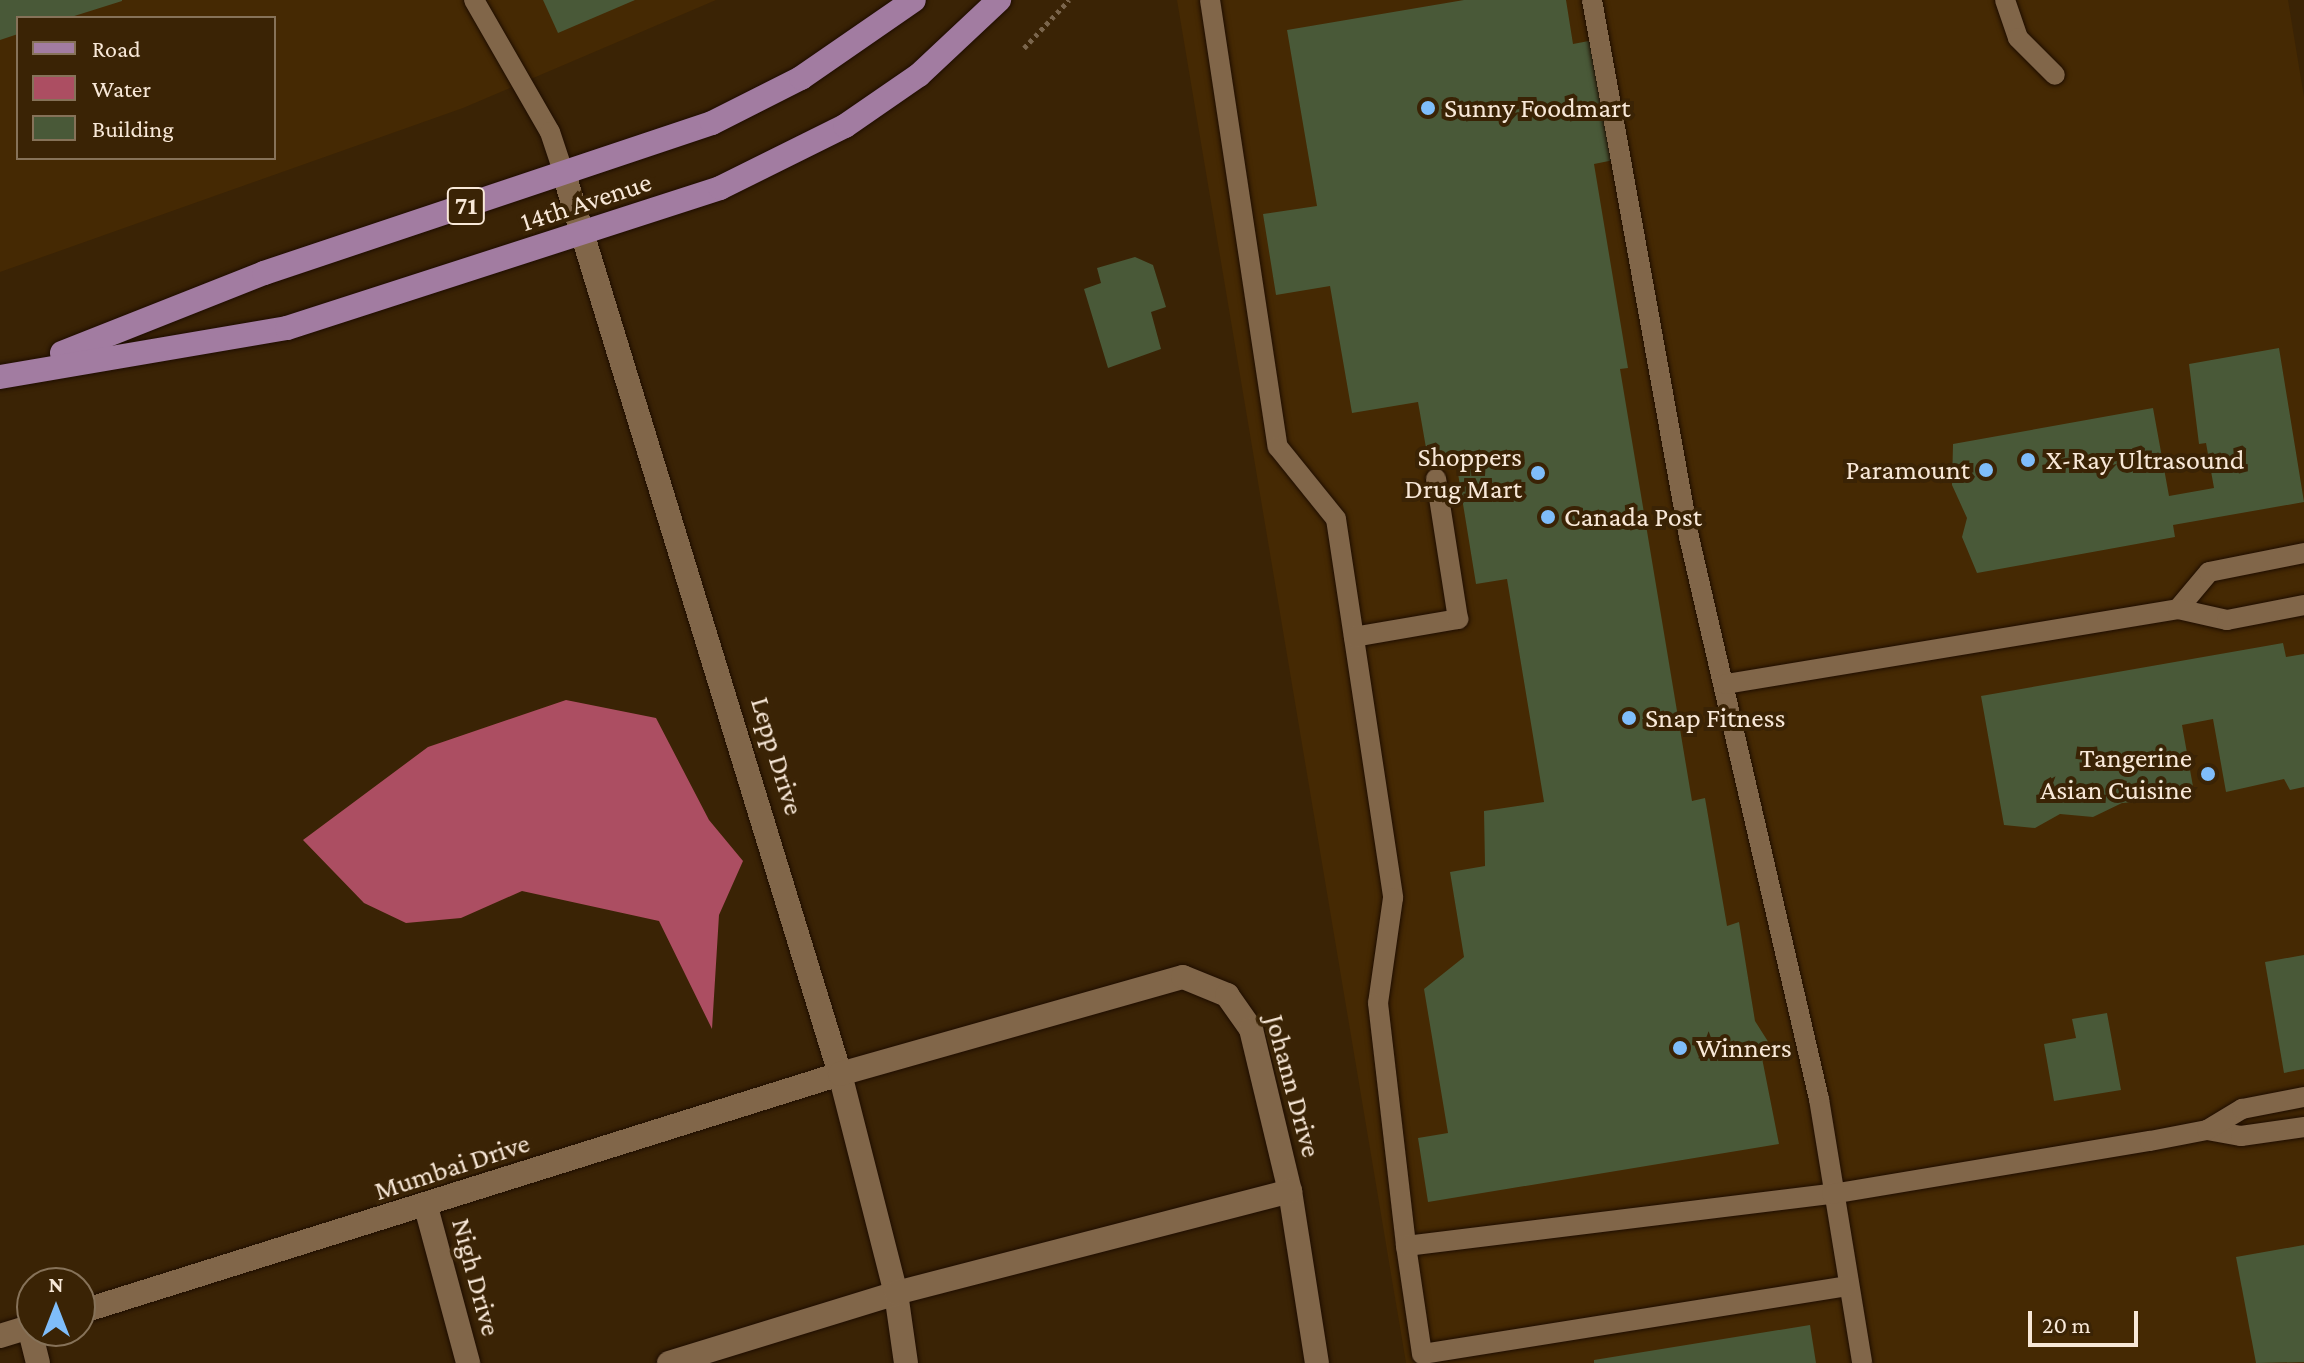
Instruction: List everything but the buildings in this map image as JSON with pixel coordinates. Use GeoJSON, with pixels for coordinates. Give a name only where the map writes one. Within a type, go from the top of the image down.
{"type":"FeatureCollection","features":[{"type":"Feature","properties":{"kind":"main road","name":"14th Avenue"},"geometry":{"type":"LineString","coordinates":[[914,0],[757,102],[564,174],[264,273],[0,377],[287,328],[720,188],[824,138],[919,75],[999,0]]}},
{"type":"Feature","properties":{"kind":"street","name":"Lepp Drive"},"geometry":{"type":"LineString","coordinates":[[564,174],[840,1074],[896,1293],[906,1363]]}},
{"type":"Feature","properties":{"kind":"street","name":"Johann Drive"},"geometry":{"type":"LineString","coordinates":[[840,1074],[1163,978],[1197,979],[1227,995],[1251,1029],[1290,1191],[1317,1363]]}},
{"type":"Feature","properties":{"kind":"street","name":"Mumbai Drive"},"geometry":{"type":"LineString","coordinates":[[96,1307],[426,1207],[840,1074]]}},
{"type":"Feature","properties":{"kind":"street"},"geometry":{"type":"LineString","coordinates":[[669,1363],[896,1293],[1290,1191]]}},
{"type":"Feature","properties":{"kind":"street","name":"Nigh Drive"},"geometry":{"type":"LineString","coordinates":[[426,1207],[468,1363]]}},
{"type":"Feature","properties":{"kind":"lane"},"geometry":{"type":"LineString","coordinates":[[474,0],[550,132],[564,174]]}},
{"type":"Feature","properties":{"kind":"lane"},"geometry":{"type":"LineString","coordinates":[[1210,0],[1278,447],[1336,519],[1393,898],[1378,1003],[1406,1246],[1422,1354],[1848,1286]]}},
{"type":"Feature","properties":{"kind":"lane"},"geometry":{"type":"LineString","coordinates":[[1592,0],[1689,537],[1726,684],[1819,1099],[1832,1194],[1862,1363]]}},
{"type":"Feature","properties":{"kind":"lane"},"geometry":{"type":"LineString","coordinates":[[2005,0],[2018,38],[2055,75]]}},
{"type":"Feature","properties":{"kind":"lane"},"geometry":{"type":"LineString","coordinates":[[1354,637],[1458,619],[1436,479]]}},
{"type":"Feature","properties":{"kind":"lane"},"geometry":{"type":"LineString","coordinates":[[2178,609],[2209,572],[2304,553]]}},
{"type":"Feature","properties":{"kind":"lane"},"geometry":{"type":"LineString","coordinates":[[1726,684],[2178,609],[2227,620],[2304,605]]}},
{"type":"Feature","properties":{"kind":"lane"},"geometry":{"type":"LineString","coordinates":[[2207,1130],[2242,1109],[2304,1097]]}},
{"type":"Feature","properties":{"kind":"lane"},"geometry":{"type":"LineString","coordinates":[[1406,1246],[1832,1194],[2207,1130],[2241,1136],[2304,1127]]}},
{"type":"Feature","properties":{"kind":"path"},"geometry":{"type":"LineString","coordinates":[[1024,48],[1069,0]]}},
{"type":"Feature","properties":{"kind":"shaded area"},"geometry":{"type":"Polygon","coordinates":[[[0,0],[716,0],[463,108],[0,272],[0,0]]]}},
{"type":"Feature","properties":{"kind":"shaded area"},"geometry":{"type":"Polygon","coordinates":[[[1177,0],[2288,0],[2304,97],[2304,1363],[1406,1363],[1177,0]]]}},
{"type":"Feature","properties":{"kind":"water"},"geometry":{"type":"Polygon","coordinates":[[[566,700],[656,718],[709,820],[743,861],[719,915],[712,1029],[659,921],[522,891],[461,918],[406,923],[364,903],[303,840],[428,747],[566,700]]]}},
{"type":"Feature","properties":{"kind":"place","name":"Sunny Foodmart"},"geometry":{"type":"Point","coordinates":[1428,108]}},
{"type":"Feature","properties":{"kind":"place","name":"X-Ray Ultrasound"},"geometry":{"type":"Point","coordinates":[2028,460]}},
{"type":"Feature","properties":{"kind":"place","name":"Paramount"},"geometry":{"type":"Point","coordinates":[1986,470]}},
{"type":"Feature","properties":{"kind":"place","name":"Shoppers Drug Mart"},"geometry":{"type":"Point","coordinates":[1538,473]}},
{"type":"Feature","properties":{"kind":"place","name":"Canada Post"},"geometry":{"type":"Point","coordinates":[1548,517]}},
{"type":"Feature","properties":{"kind":"place","name":"Snap Fitness"},"geometry":{"type":"Point","coordinates":[1629,718]}},
{"type":"Feature","properties":{"kind":"place","name":"Tangerine Asian Cuisine"},"geometry":{"type":"Point","coordinates":[2208,774]}},
{"type":"Feature","properties":{"kind":"place","name":"Winners"},"geometry":{"type":"Point","coordinates":[1680,1048]}}]}
